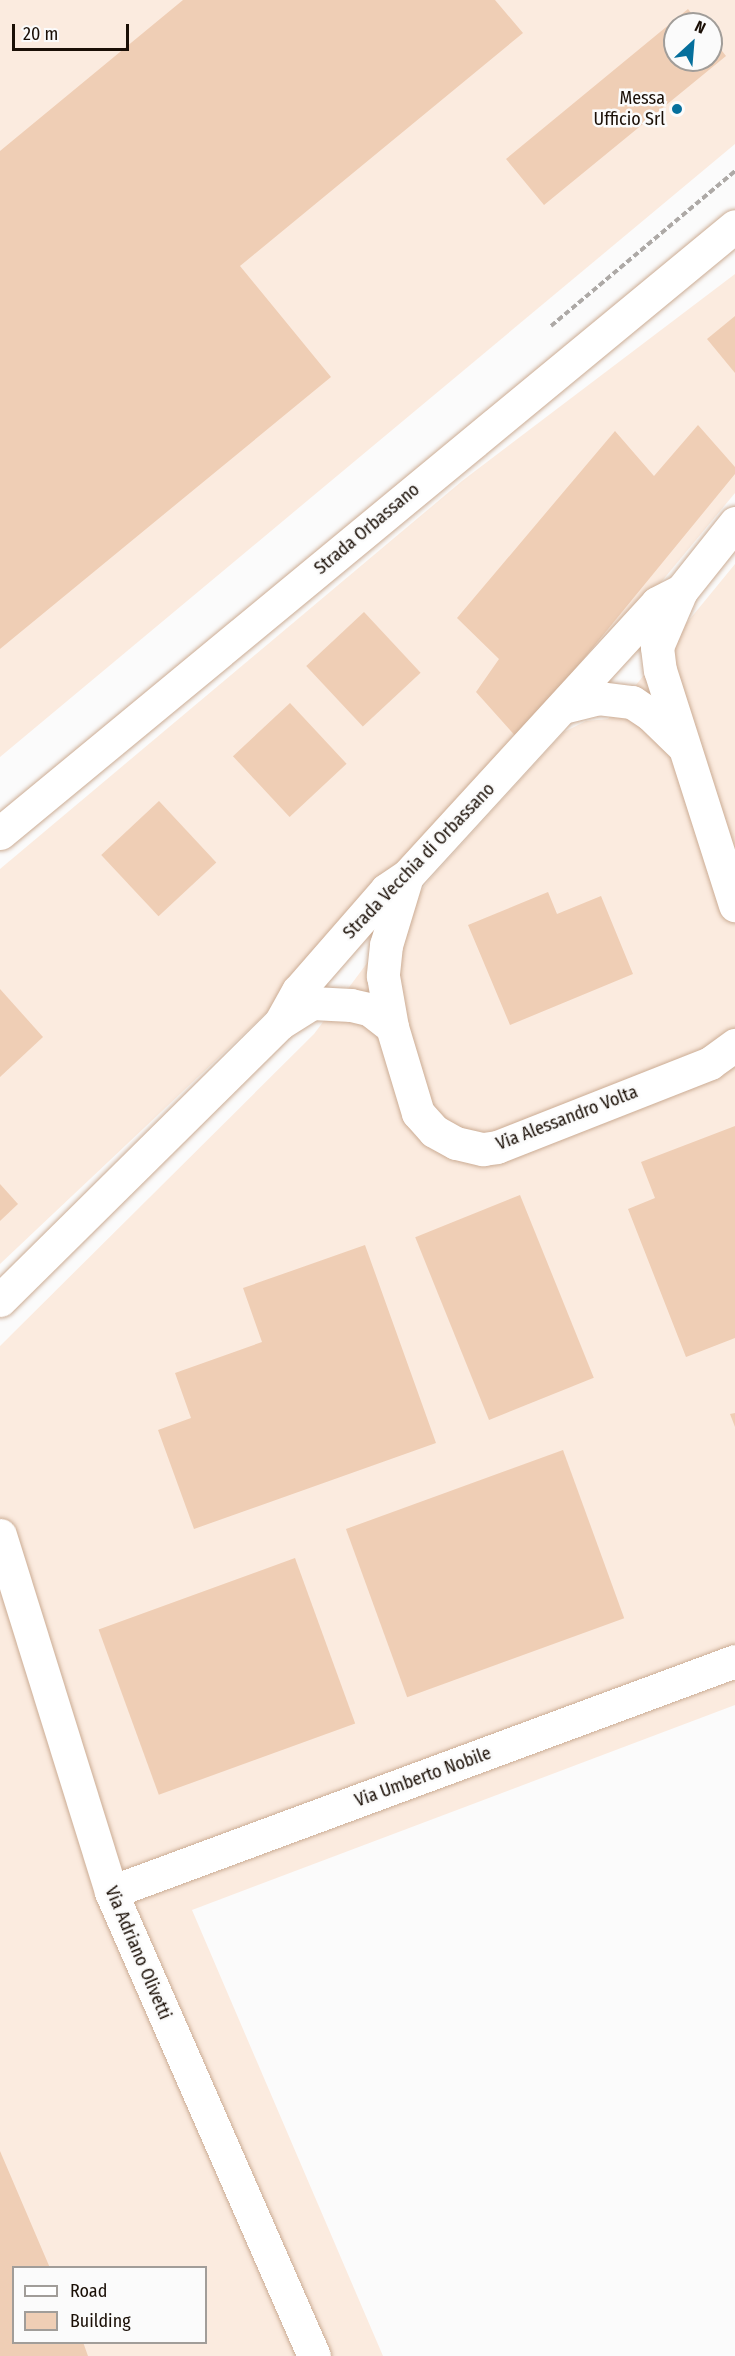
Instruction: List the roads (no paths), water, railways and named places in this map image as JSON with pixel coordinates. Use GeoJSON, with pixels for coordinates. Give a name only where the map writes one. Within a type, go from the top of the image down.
{"type":"FeatureCollection","features":[{"type":"Feature","properties":{"kind":"street","name":"Strada Orbassano"},"geometry":{"type":"LineString","coordinates":[[0,833],[735,226]]}},
{"type":"Feature","properties":{"kind":"street","name":"Strada Vecchia di Orbassano"},"geometry":{"type":"LineString","coordinates":[[0,1300],[280,1023],[312,974],[386,890],[407,876],[567,706],[576,687],[657,603],[681,591],[735,524]]}},
{"type":"Feature","properties":{"kind":"street"},"geometry":{"type":"LineString","coordinates":[[681,591],[657,647],[660,670],[682,745],[735,905]]}},
{"type":"Feature","properties":{"kind":"street"},"geometry":{"type":"LineString","coordinates":[[567,706],[598,698],[632,702],[682,745]]}},
{"type":"Feature","properties":{"kind":"street","name":"Via Alessandro Volta"},"geometry":{"type":"LineString","coordinates":[[407,876],[386,945],[383,976],[392,1027],[418,1113],[434,1131],[456,1143],[483,1149],[710,1063],[735,1045]]}},
{"type":"Feature","properties":{"kind":"street"},"geometry":{"type":"LineString","coordinates":[[280,1023],[312,1004],[351,1005],[369,1010],[392,1027]]}},
{"type":"Feature","properties":{"kind":"street","name":"Via Adriano Olivetti"},"geometry":{"type":"LineString","coordinates":[[0,1535],[111,1892],[314,2356]]}},
{"type":"Feature","properties":{"kind":"street","name":"Via Umberto Nobile"},"geometry":{"type":"LineString","coordinates":[[111,1892],[735,1661]]}},
{"type":"Feature","properties":{"kind":"place","name":"Messa Ufficio Srl"},"geometry":{"type":"Point","coordinates":[677,109]}}]}
